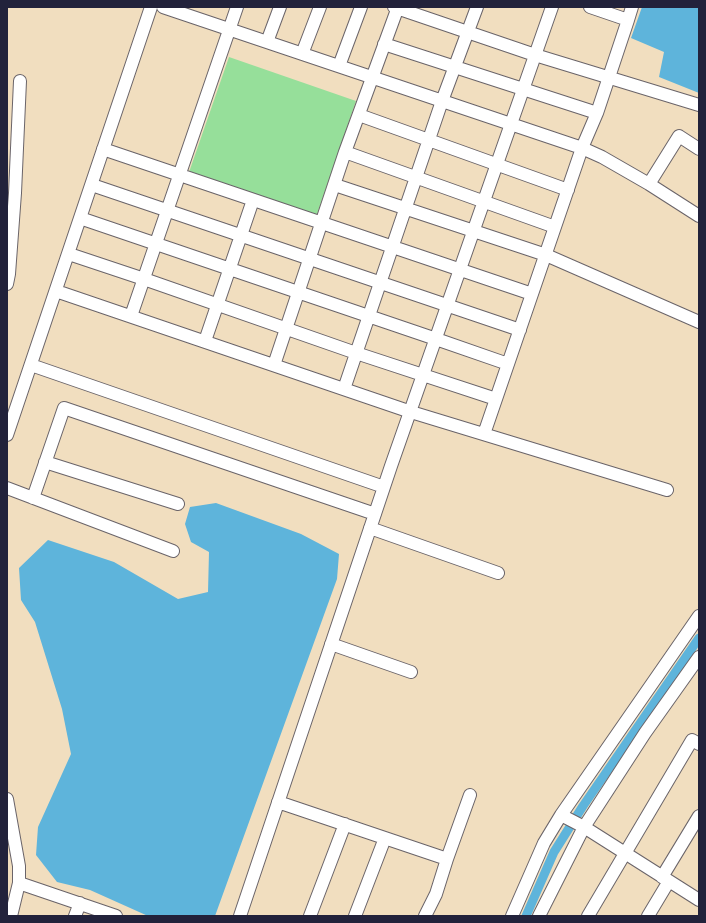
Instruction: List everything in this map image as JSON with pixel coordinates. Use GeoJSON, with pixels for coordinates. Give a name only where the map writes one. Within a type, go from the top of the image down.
{"type":"FeatureCollection","features":[{"type":"Feature","properties":{"kind":"street"},"geometry":{"type":"LineString","coordinates":[[7,434],[69,254],[151,7]]}},
{"type":"Feature","properties":{"kind":"street"},"geometry":{"type":"LineString","coordinates":[[163,7],[582,148],[602,157],[649,184],[699,216]]}},
{"type":"Feature","properties":{"kind":"street"},"geometry":{"type":"LineString","coordinates":[[131,316],[237,7]]}},
{"type":"Feature","properties":{"kind":"street"},"geometry":{"type":"LineString","coordinates":[[267,42],[280,7]]}},
{"type":"Feature","properties":{"kind":"street"},"geometry":{"type":"LineString","coordinates":[[302,54],[320,7]]}},
{"type":"Feature","properties":{"kind":"street"},"geometry":{"type":"LineString","coordinates":[[338,66],[361,7]]}},
{"type":"Feature","properties":{"kind":"street"},"geometry":{"type":"LineString","coordinates":[[274,365],[396,7],[535,55],[699,105]]}},
{"type":"Feature","properties":{"kind":"street"},"geometry":{"type":"LineString","coordinates":[[344,389],[428,141],[477,7]]}},
{"type":"Feature","properties":{"kind":"street"},"geometry":{"type":"LineString","coordinates":[[240,916],[384,487],[552,7]]}},
{"type":"Feature","properties":{"kind":"street"},"geometry":{"type":"LineString","coordinates":[[590,7],[628,20]]}},
{"type":"Feature","properties":{"kind":"street"},"geometry":{"type":"LineString","coordinates":[[484,434],[582,148],[597,113],[632,7]]}},
{"type":"Feature","properties":{"kind":"street"},"geometry":{"type":"LineString","coordinates":[[384,44],[597,113]]}},
{"type":"Feature","properties":{"kind":"street"},"geometry":{"type":"LineString","coordinates":[[7,284],[10,274],[20,81]]}},
{"type":"Feature","properties":{"kind":"street"},"geometry":{"type":"LineString","coordinates":[[359,115],[568,190]]}},
{"type":"Feature","properties":{"kind":"street"},"geometry":{"type":"LineString","coordinates":[[649,184],[679,136],[699,149]]}},
{"type":"Feature","properties":{"kind":"street"},"geometry":{"type":"LineString","coordinates":[[103,149],[532,294]]}},
{"type":"Feature","properties":{"kind":"street"},"geometry":{"type":"LineString","coordinates":[[346,152],[555,227]]}},
{"type":"Feature","properties":{"kind":"street"},"geometry":{"type":"LineString","coordinates":[[92,185],[520,330]]}},
{"type":"Feature","properties":{"kind":"street"},"geometry":{"type":"LineString","coordinates":[[335,186],[546,255],[699,322]]}},
{"type":"Feature","properties":{"kind":"street"},"geometry":{"type":"LineString","coordinates":[[205,341],[253,200]]}},
{"type":"Feature","properties":{"kind":"street"},"geometry":{"type":"LineString","coordinates":[[80,218],[508,364]]}},
{"type":"Feature","properties":{"kind":"street"},"geometry":{"type":"LineString","coordinates":[[69,254],[423,376],[496,399]]}},
{"type":"Feature","properties":{"kind":"street"},"geometry":{"type":"LineString","coordinates":[[56,291],[411,412],[667,490]]}},
{"type":"Feature","properties":{"kind":"street"},"geometry":{"type":"LineString","coordinates":[[31,365],[384,487]]}},
{"type":"Feature","properties":{"kind":"street"},"geometry":{"type":"LineString","coordinates":[[33,498],[64,408],[375,514]]}},
{"type":"Feature","properties":{"kind":"street"},"geometry":{"type":"LineString","coordinates":[[45,462],[178,504]]}},
{"type":"Feature","properties":{"kind":"street"},"geometry":{"type":"LineString","coordinates":[[7,488],[173,551]]}},
{"type":"Feature","properties":{"kind":"street"},"geometry":{"type":"LineString","coordinates":[[370,528],[498,573]]}},
{"type":"Feature","properties":{"kind":"street"},"geometry":{"type":"LineString","coordinates":[[512,916],[544,843],[699,616]]}},
{"type":"Feature","properties":{"kind":"street"},"geometry":{"type":"LineString","coordinates":[[332,644],[411,672]]}},
{"type":"Feature","properties":{"kind":"street"},"geometry":{"type":"LineString","coordinates":[[539,916],[581,825],[644,733],[699,657]]}},
{"type":"Feature","properties":{"kind":"street"},"geometry":{"type":"LineString","coordinates":[[588,916],[692,740],[699,744]]}},
{"type":"Feature","properties":{"kind":"street"},"geometry":{"type":"LineString","coordinates":[[425,916],[436,894],[470,794]]}},
{"type":"Feature","properties":{"kind":"street"},"geometry":{"type":"LineString","coordinates":[[7,798],[19,866],[19,883],[11,916]]}},
{"type":"Feature","properties":{"kind":"street"},"geometry":{"type":"LineString","coordinates":[[278,802],[447,859]]}},
{"type":"Feature","properties":{"kind":"street"},"geometry":{"type":"LineString","coordinates":[[563,816],[581,825],[699,900]]}},
{"type":"Feature","properties":{"kind":"street"},"geometry":{"type":"LineString","coordinates":[[648,916],[699,816]]}},
{"type":"Feature","properties":{"kind":"street"},"geometry":{"type":"LineString","coordinates":[[310,916],[345,824]]}},
{"type":"Feature","properties":{"kind":"street"},"geometry":{"type":"LineString","coordinates":[[355,916],[385,838]]}},
{"type":"Feature","properties":{"kind":"street"},"geometry":{"type":"LineString","coordinates":[[19,883],[80,903],[113,916]]}},
{"type":"Feature","properties":{"kind":"street"},"geometry":{"type":"LineString","coordinates":[[75,916],[80,903]]}},
{"type":"Feature","properties":{"kind":"green space"},"geometry":{"type":"Polygon","coordinates":[[[229,57],[356,101],[314,223],[187,178],[229,57]]]}},
{"type":"Feature","properties":{"kind":"water"},"geometry":{"type":"Polygon","coordinates":[[[642,7],[699,7],[699,93],[659,77],[664,52],[631,38],[642,7]]]}},
{"type":"Feature","properties":{"kind":"water"},"geometry":{"type":"Polygon","coordinates":[[[216,503],[301,534],[339,554],[337,579],[215,916],[148,916],[90,890],[57,882],[36,855],[38,827],[71,754],[62,709],[35,622],[21,600],[19,568],[48,540],[114,562],[178,599],[208,592],[209,552],[191,542],[185,524],[190,507],[216,503]]]}},
{"type":"Feature","properties":{"kind":"waterway"},"geometry":{"type":"LineString","coordinates":[[526,916],[554,852],[583,806],[699,638]]}}]}
